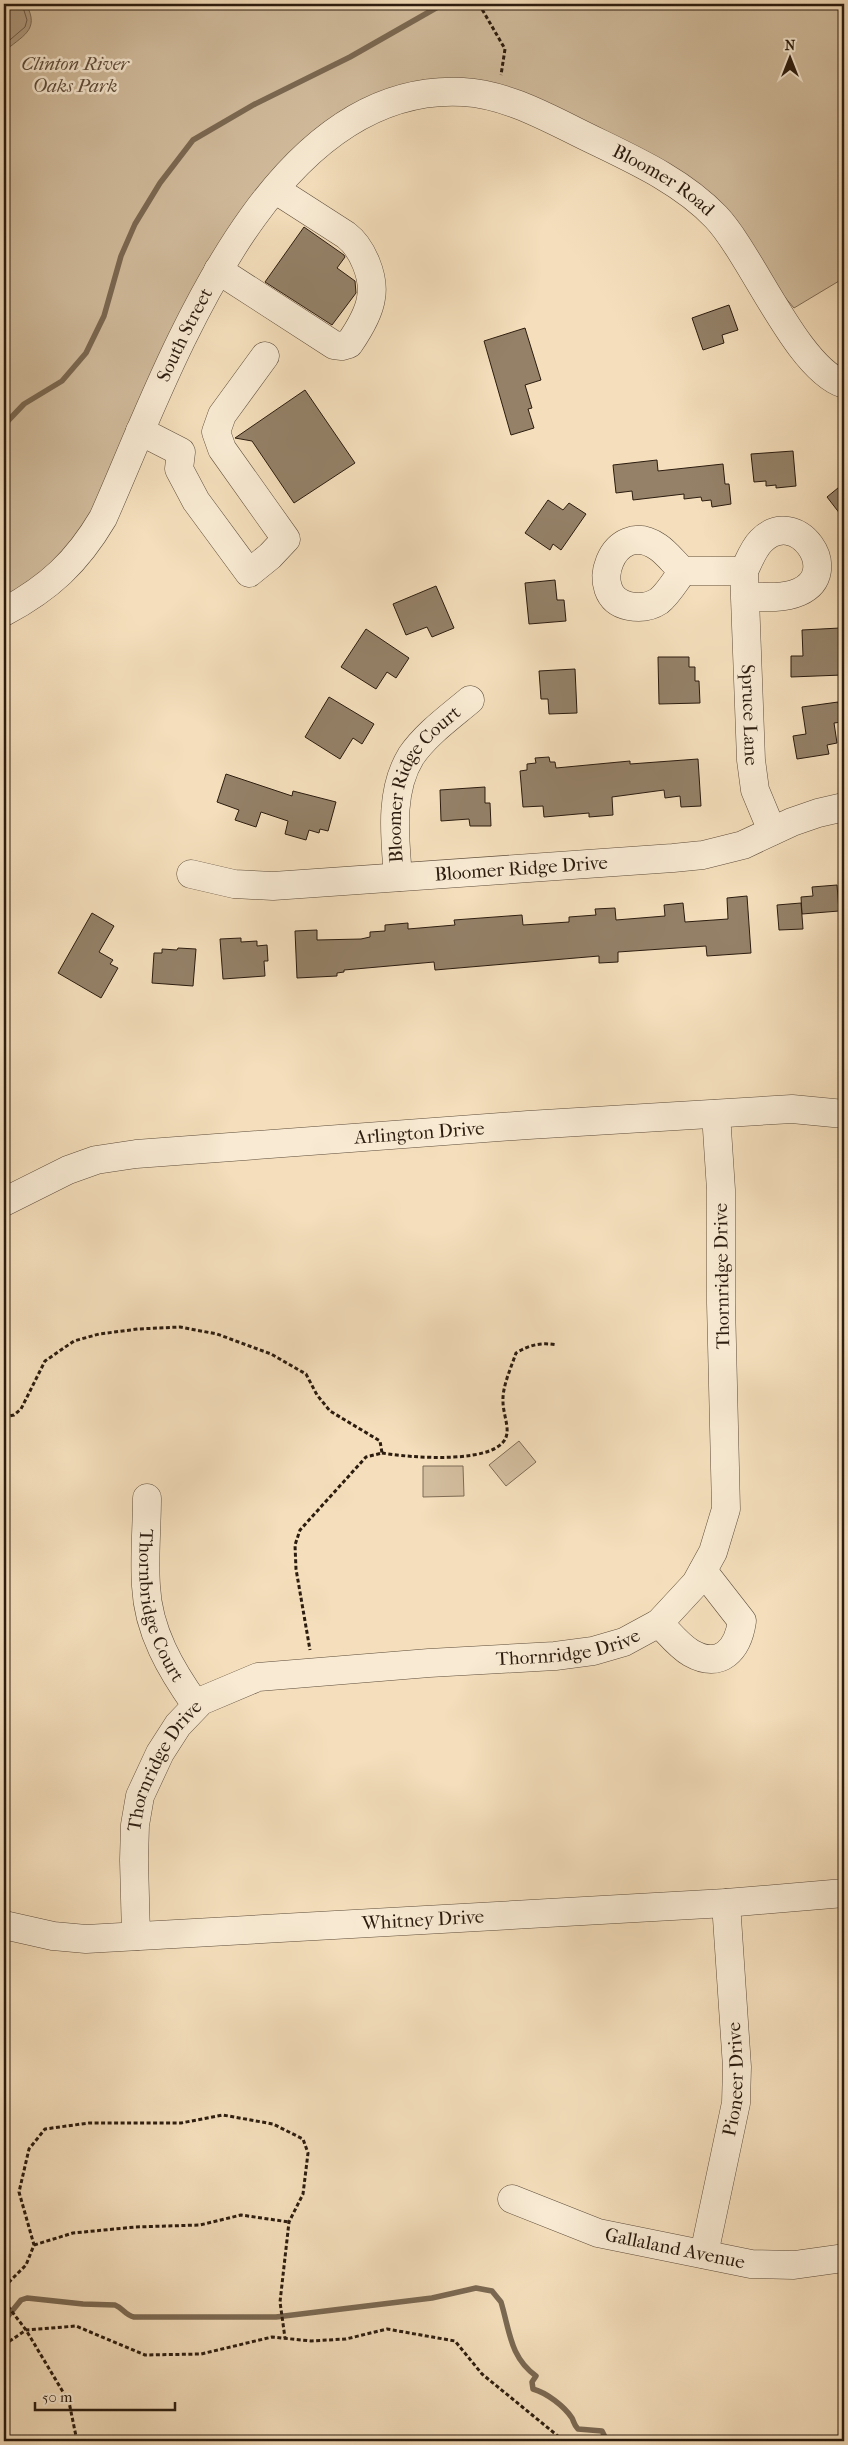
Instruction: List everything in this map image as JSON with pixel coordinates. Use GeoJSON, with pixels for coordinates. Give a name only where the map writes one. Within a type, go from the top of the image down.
{"type":"FeatureCollection","features":[{"type":"Feature","properties":{"kind":"street","name":"Bloomer Road"},"geometry":{"type":"LineString","coordinates":[[409,96],[427,93],[464,92],[498,98],[544,115],[659,175],[715,216],[735,240],[794,336],[827,375],[844,384]]}},
{"type":"Feature","properties":{"kind":"street","name":"South Street"},"geometry":{"type":"LineString","coordinates":[[4,612],[32,596],[63,573],[90,540],[103,518],[178,347],[218,270],[256,214],[311,150],[333,132],[371,109],[409,96]]}},
{"type":"Feature","properties":{"kind":"street"},"geometry":{"type":"LineString","coordinates":[[218,270],[334,344],[342,346],[349,344],[371,299],[368,272],[360,249],[355,241],[346,234],[276,190]]}},
{"type":"Feature","properties":{"kind":"street"},"geometry":{"type":"LineString","coordinates":[[216,432],[182,452],[179,469],[196,501],[249,572],[270,556],[286,539],[222,449],[216,432],[222,415],[265,356]]}},
{"type":"Feature","properties":{"kind":"street"},"geometry":{"type":"LineString","coordinates":[[140,431],[182,452]]}},
{"type":"Feature","properties":{"kind":"street","name":"Spruce Lane"},"geometry":{"type":"LineString","coordinates":[[683,571],[745,584],[751,760],[755,790],[772,831]]}},
{"type":"Feature","properties":{"kind":"street","name":"Bloomer Ridge Court"},"geometry":{"type":"LineString","coordinates":[[398,877],[394,817],[401,776],[412,755],[470,700]]}},
{"type":"Feature","properties":{"kind":"street","name":"Bloomer Ridge Drive"},"geometry":{"type":"LineString","coordinates":[[191,874],[234,884],[273,886],[703,855],[743,845],[818,813],[844,807]]}},
{"type":"Feature","properties":{"kind":"street","name":"Arlington Drive"},"geometry":{"type":"LineString","coordinates":[[4,1202],[68,1170],[96,1160],[136,1154],[528,1125],[792,1109],[844,1114]]}},
{"type":"Feature","properties":{"kind":"street","name":"Thornridge Drive"},"geometry":{"type":"LineString","coordinates":[[136,1936],[135,1825],[140,1796],[160,1753],[178,1725],[202,1701],[258,1677],[555,1656],[593,1651],[624,1642],[660,1623],[683,1599],[703,1571],[713,1552],[726,1509],[727,1492],[721,1303],[721,1190],[716,1114]]}},
{"type":"Feature","properties":{"kind":"street","name":"Thornbridge Court"},"geometry":{"type":"LineString","coordinates":[[147,1498],[146,1586],[149,1612],[170,1665],[196,1705]]}},
{"type":"Feature","properties":{"kind":"street"},"geometry":{"type":"LineString","coordinates":[[660,1623],[692,1653],[708,1658],[722,1656],[733,1650],[740,1638],[742,1621],[703,1571]]}},
{"type":"Feature","properties":{"kind":"street","name":"Whitney Drive"},"geometry":{"type":"LineString","coordinates":[[4,1925],[53,1936],[86,1939],[726,1902],[844,1893]]}},
{"type":"Feature","properties":{"kind":"street","name":"Pioneer Drive"},"geometry":{"type":"LineString","coordinates":[[704,2254],[736,2103],[737,2067],[726,1902]]}},
{"type":"Feature","properties":{"kind":"street","name":"Gallaland Avenue"},"geometry":{"type":"LineString","coordinates":[[512,2199],[598,2233],[751,2264],[794,2265],[844,2258]]}},
{"type":"Feature","properties":{"kind":"path"},"geometry":{"type":"LineString","coordinates":[[479,4],[505,49],[498,98]]}},
{"type":"Feature","properties":{"kind":"path"},"geometry":{"type":"LineString","coordinates":[[4,1417],[14,1415],[21,1409],[45,1361],[74,1341],[99,1334],[138,1329],[180,1327],[217,1334],[271,1354],[306,1374],[316,1395],[330,1411],[380,1441],[382,1453]]}},
{"type":"Feature","properties":{"kind":"path"},"geometry":{"type":"LineString","coordinates":[[312,1673],[306,1623],[296,1569],[295,1545],[300,1530],[366,1457],[382,1453],[451,1458],[479,1454],[495,1449],[504,1441],[507,1432],[502,1399],[516,1353],[527,1346],[547,1343],[557,1345]]}},
{"type":"Feature","properties":{"kind":"path"},"geometry":{"type":"LineString","coordinates":[[4,2287],[26,2264],[34,2244],[19,2192],[29,2149],[45,2129],[89,2123],[181,2123],[223,2115],[273,2124],[303,2139],[308,2153],[303,2194],[289,2222],[280,2302],[285,2338]]}},
{"type":"Feature","properties":{"kind":"path"},"geometry":{"type":"LineString","coordinates":[[34,2244],[73,2233],[135,2227],[200,2224],[241,2216],[289,2222]]}},
{"type":"Feature","properties":{"kind":"path"},"geometry":{"type":"LineString","coordinates":[[4,2302],[26,2330],[69,2402],[77,2441]]}},
{"type":"Feature","properties":{"kind":"path"},"geometry":{"type":"LineString","coordinates":[[4,2345],[26,2330],[76,2326],[146,2355],[201,2354],[272,2337],[311,2341],[346,2339],[387,2329],[455,2341],[482,2374],[564,2441]]}},
{"type":"Feature","properties":{"kind":"green space","name":"Clinton River Oaks Park"},"geometry":{"type":"Polygon","coordinates":[[[4,4],[844,4],[844,278],[794,308],[715,216],[516,103],[390,102],[256,214],[103,518],[4,612],[4,4]]]}},
{"type":"Feature","properties":{"kind":"green space"},"geometry":{"type":"Polygon","coordinates":[[[519,1441],[536,1462],[506,1486],[489,1465],[519,1441]]]}},
{"type":"Feature","properties":{"kind":"green space"},"geometry":{"type":"Polygon","coordinates":[[[423,1466],[463,1466],[464,1496],[423,1497],[423,1466]]]}},
{"type":"Feature","properties":{"kind":"water"},"geometry":{"type":"Polygon","coordinates":[[[4,4],[26,4],[31,21],[27,32],[4,52],[4,4]]]}},
{"type":"Feature","properties":{"kind":"building"},"geometry":{"type":"Polygon","coordinates":[[[304,227],[344,255],[345,257],[337,268],[355,281],[356,293],[332,325],[265,282],[304,227]]]}},
{"type":"Feature","properties":{"kind":"building"},"geometry":{"type":"Polygon","coordinates":[[[729,305],[738,330],[722,335],[724,343],[703,350],[692,318],[729,305]]]}},
{"type":"Feature","properties":{"kind":"building"},"geometry":{"type":"Polygon","coordinates":[[[525,328],[541,380],[525,385],[532,408],[528,409],[534,428],[511,435],[484,341],[525,328]]]}},
{"type":"Feature","properties":{"kind":"building"},"geometry":{"type":"Polygon","coordinates":[[[305,390],[355,463],[294,503],[252,441],[235,438],[305,390]]]}},
{"type":"Feature","properties":{"kind":"building"},"geometry":{"type":"Polygon","coordinates":[[[793,451],[796,486],[776,488],[776,485],[766,486],[766,481],[754,482],[751,454],[793,451]]]}},
{"type":"Feature","properties":{"kind":"building"},"geometry":{"type":"Polygon","coordinates":[[[657,460],[658,471],[723,464],[725,484],[729,484],[731,504],[712,507],[711,500],[702,501],[701,497],[684,499],[684,494],[633,500],[632,491],[616,493],[613,465],[657,460]]]}},
{"type":"Feature","properties":{"kind":"building"},"geometry":{"type":"Polygon","coordinates":[[[844,483],[844,519],[827,497],[844,483]]]}},
{"type":"Feature","properties":{"kind":"building"},"geometry":{"type":"Polygon","coordinates":[[[548,500],[563,510],[569,503],[586,514],[561,550],[553,544],[550,550],[525,533],[548,500]]]}},
{"type":"Feature","properties":{"kind":"building"},"geometry":{"type":"Polygon","coordinates":[[[555,580],[557,600],[564,600],[566,621],[529,624],[525,583],[555,580]]]}},
{"type":"Feature","properties":{"kind":"building"},"geometry":{"type":"Polygon","coordinates":[[[436,586],[454,628],[432,637],[427,627],[406,635],[393,604],[436,586]]]}},
{"type":"Feature","properties":{"kind":"building"},"geometry":{"type":"Polygon","coordinates":[[[840,628],[842,675],[791,677],[791,656],[803,656],[802,630],[840,628]]]}},
{"type":"Feature","properties":{"kind":"building"},"geometry":{"type":"Polygon","coordinates":[[[366,629],[409,658],[396,678],[387,672],[376,689],[341,667],[366,629]]]}},
{"type":"Feature","properties":{"kind":"building"},"geometry":{"type":"Polygon","coordinates":[[[658,657],[689,657],[689,667],[695,667],[695,681],[699,681],[700,703],[659,704],[658,657]]]}},
{"type":"Feature","properties":{"kind":"building"},"geometry":{"type":"Polygon","coordinates":[[[575,669],[577,713],[549,714],[548,699],[541,699],[539,671],[575,669]]]}},
{"type":"Feature","properties":{"kind":"building"},"geometry":{"type":"Polygon","coordinates":[[[329,697],[374,724],[362,744],[353,738],[340,759],[305,737],[329,697]]]}},
{"type":"Feature","properties":{"kind":"building"},"geometry":{"type":"Polygon","coordinates":[[[838,702],[842,722],[834,723],[837,743],[827,745],[829,754],[797,759],[793,736],[806,734],[802,707],[838,702]]]}},
{"type":"Feature","properties":{"kind":"building"},"geometry":{"type":"Polygon","coordinates":[[[549,757],[550,762],[555,762],[556,768],[630,761],[630,764],[698,759],[701,806],[681,807],[680,796],[665,798],[664,790],[612,797],[613,815],[589,817],[589,813],[544,817],[543,806],[523,807],[520,771],[527,770],[527,764],[536,763],[535,758],[549,757]]]}},
{"type":"Feature","properties":{"kind":"building"},"geometry":{"type":"Polygon","coordinates":[[[226,774],[292,796],[293,791],[336,802],[328,831],[320,829],[319,833],[309,830],[306,840],[285,834],[288,821],[261,812],[256,827],[235,820],[239,810],[217,802],[226,774]]]}},
{"type":"Feature","properties":{"kind":"building"},"geometry":{"type":"Polygon","coordinates":[[[485,787],[485,803],[490,803],[491,826],[470,826],[469,819],[441,821],[440,790],[485,787]]]}},
{"type":"Feature","properties":{"kind":"building"},"geometry":{"type":"Polygon","coordinates":[[[837,885],[839,911],[802,914],[801,897],[813,896],[812,887],[837,885]]]}},
{"type":"Feature","properties":{"kind":"building"},"geometry":{"type":"Polygon","coordinates":[[[747,896],[751,953],[707,956],[706,946],[618,952],[618,962],[599,963],[599,956],[435,970],[434,962],[344,970],[344,972],[337,973],[337,976],[297,978],[295,931],[317,930],[317,940],[361,939],[370,937],[370,932],[385,931],[385,925],[408,923],[408,929],[455,925],[454,920],[522,915],[523,925],[569,922],[569,917],[596,915],[595,909],[615,908],[616,920],[665,916],[664,905],[683,903],[685,922],[728,919],[727,898],[747,896]]]}},
{"type":"Feature","properties":{"kind":"building"},"geometry":{"type":"Polygon","coordinates":[[[801,903],[803,929],[779,930],[777,905],[801,903]]]}},
{"type":"Feature","properties":{"kind":"building"},"geometry":{"type":"Polygon","coordinates":[[[92,913],[114,926],[99,952],[113,960],[110,964],[118,968],[101,998],[58,973],[92,913]]]}},
{"type":"Feature","properties":{"kind":"building"},"geometry":{"type":"Polygon","coordinates":[[[241,938],[241,942],[257,941],[257,946],[267,945],[268,961],[264,961],[265,976],[223,979],[220,939],[241,938]]]}},
{"type":"Feature","properties":{"kind":"building"},"geometry":{"type":"Polygon","coordinates":[[[178,948],[196,949],[193,986],[152,983],[154,953],[162,953],[162,949],[177,950],[178,948]]]}},
{"type":"Feature","properties":{"kind":"waterway"},"geometry":{"type":"LineString","coordinates":[[4,425],[24,404],[62,381],[86,353],[104,316],[121,256],[135,224],[160,183],[193,140],[255,104],[350,57],[443,4]]}},
{"type":"Feature","properties":{"kind":"waterway"},"geometry":{"type":"LineString","coordinates":[[4,2321],[21,2300],[27,2298],[83,2304],[115,2305],[128,2315],[134,2317],[276,2317],[432,2298],[476,2288],[492,2291],[501,2302],[509,2334],[516,2352],[527,2369],[536,2376],[532,2382],[533,2389],[560,2405],[569,2413],[578,2429],[602,2431],[607,2441]]}}]}
